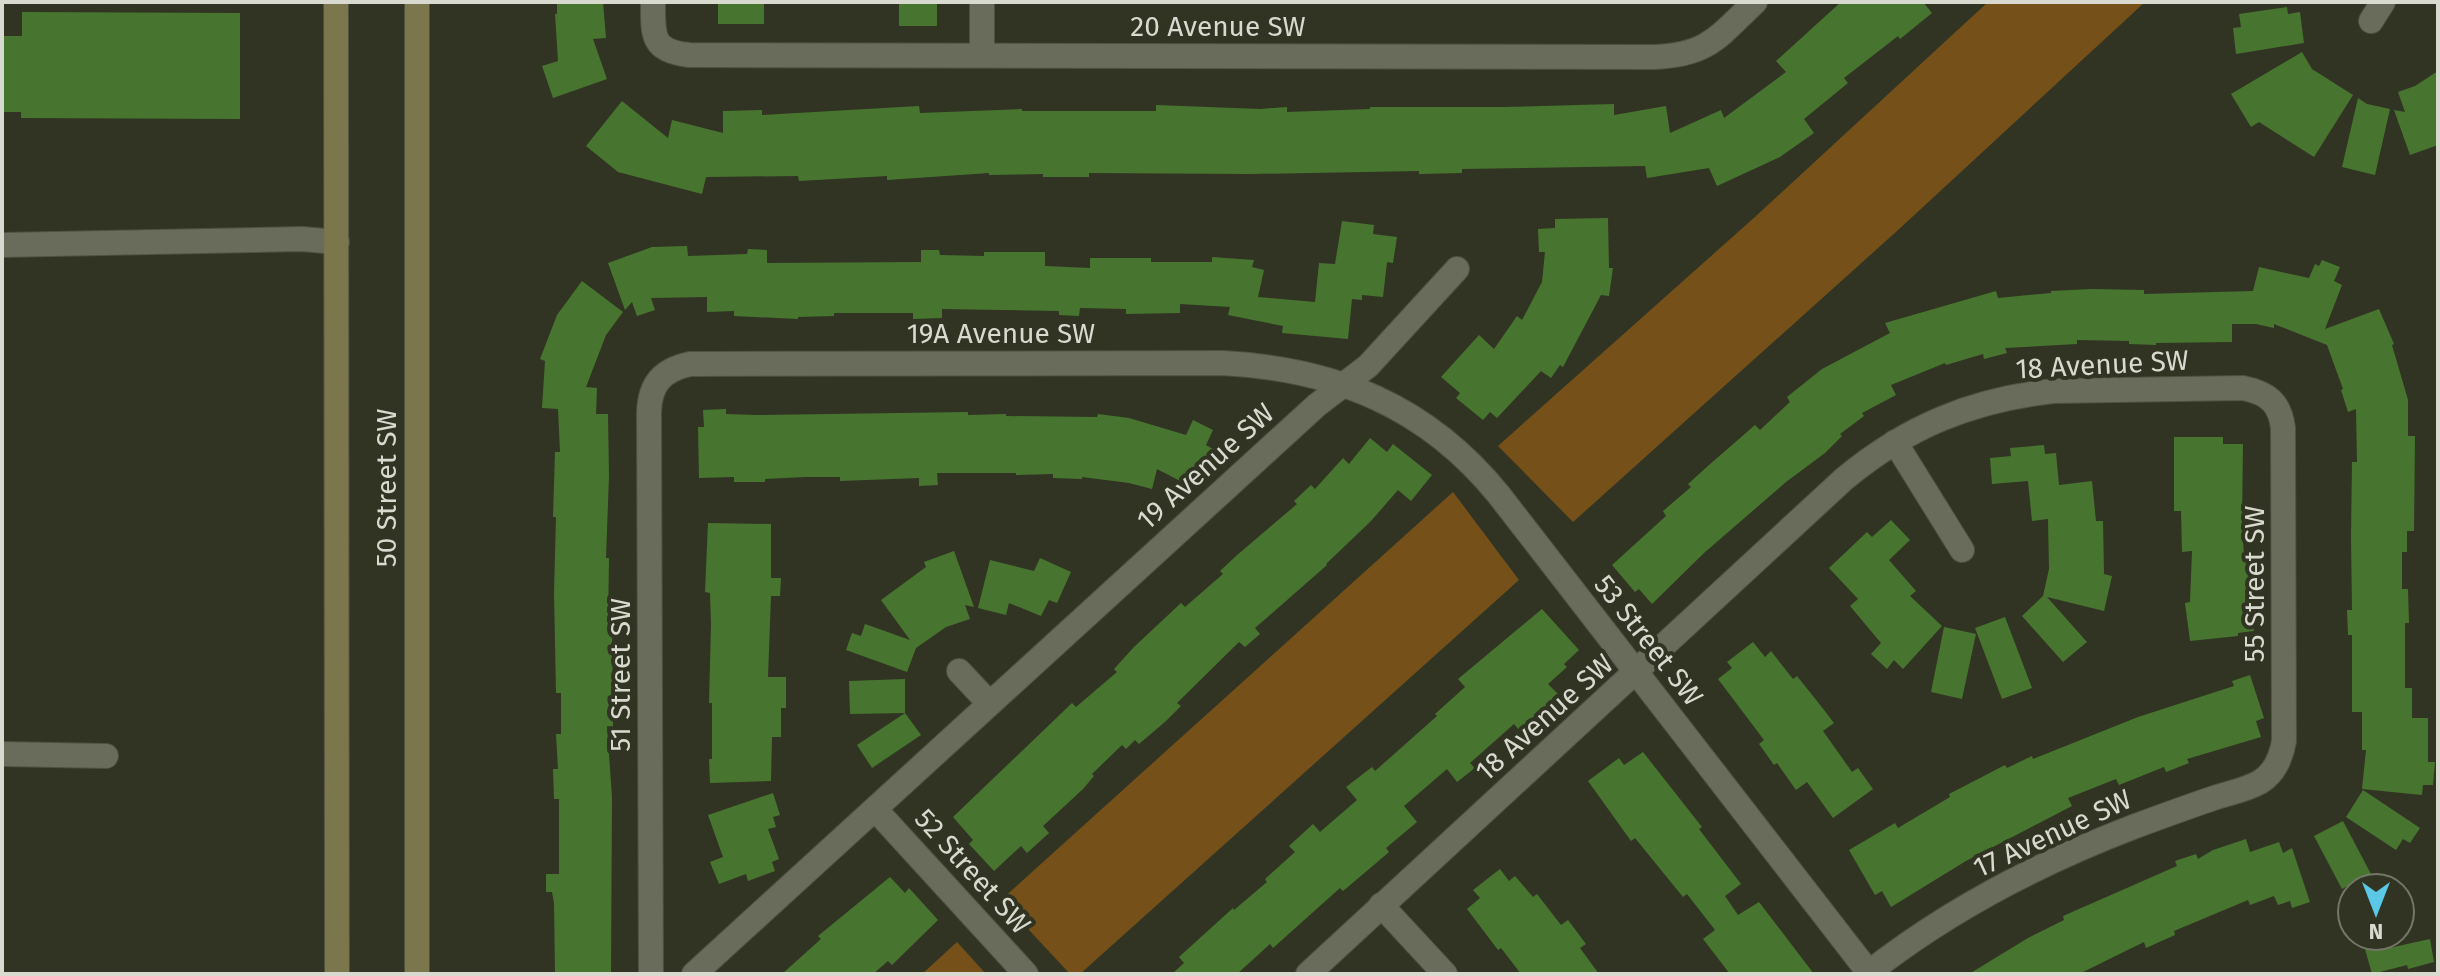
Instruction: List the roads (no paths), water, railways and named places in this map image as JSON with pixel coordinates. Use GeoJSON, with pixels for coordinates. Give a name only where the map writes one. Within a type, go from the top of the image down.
{"type":"FeatureCollection","features":[{"type":"Feature","properties":{"kind":"main road","name":"50 Street SW"},"geometry":{"type":"LineString","coordinates":[[336,2],[337,974]]}},
{"type":"Feature","properties":{"kind":"main road","name":"50 Street SW"},"geometry":{"type":"LineString","coordinates":[[417,2],[417,974]]}},
{"type":"Feature","properties":{"kind":"street","name":"20 Avenue SW"},"geometry":{"type":"LineString","coordinates":[[653,2],[653,32],[663,49],[689,55],[1676,56],[1695,52],[1709,44],[1755,2]]}},
{"type":"Feature","properties":{"kind":"street"},"geometry":{"type":"LineString","coordinates":[[982,2],[982,55]]}},
{"type":"Feature","properties":{"kind":"street"},"geometry":{"type":"LineString","coordinates":[[2,245],[302,239],[337,242]]}},
{"type":"Feature","properties":{"kind":"street","name":"19 Avenue SW"},"geometry":{"type":"LineString","coordinates":[[694,974],[1317,405],[1368,366],[1457,269]]}},
{"type":"Feature","properties":{"kind":"street","name":"19A Avenue SW"},"geometry":{"type":"LineString","coordinates":[[659,378],[676,367],[690,364],[1223,363],[1279,368],[1344,384]]}},
{"type":"Feature","properties":{"kind":"street","name":"51 Street SW"},"geometry":{"type":"LineString","coordinates":[[651,974],[649,412],[652,390],[659,378]]}},
{"type":"Feature","properties":{"kind":"street","name":"53 Street SW"},"geometry":{"type":"LineString","coordinates":[[1344,384],[1400,409],[1466,456],[1868,974]]}},
{"type":"Feature","properties":{"kind":"street","name":"18 Avenue SW"},"geometry":{"type":"LineString","coordinates":[[1308,974],[1844,479],[1916,429],[1998,399],[2053,391],[2243,388],[2270,398]]}},
{"type":"Feature","properties":{"kind":"street","name":"55 Street SW"},"geometry":{"type":"LineString","coordinates":[[2270,398],[2277,405],[2283,428],[2284,741],[2273,771]]}},
{"type":"Feature","properties":{"kind":"street"},"geometry":{"type":"LineString","coordinates":[[1895,442],[1962,550]]}},
{"type":"Feature","properties":{"kind":"street"},"geometry":{"type":"LineString","coordinates":[[959,671],[989,703]]}},
{"type":"Feature","properties":{"kind":"street"},"geometry":{"type":"LineString","coordinates":[[2,754],[106,756]]}},
{"type":"Feature","properties":{"kind":"street","name":"17 Avenue SW"},"geometry":{"type":"LineString","coordinates":[[1868,974],[1920,936],[2017,879],[2132,828],[2258,783],[2273,771]]}},
{"type":"Feature","properties":{"kind":"street","name":"52 Street SW"},"geometry":{"type":"LineString","coordinates":[[875,809],[1026,974]]}},
{"type":"Feature","properties":{"kind":"street"},"geometry":{"type":"LineString","coordinates":[[1381,905],[1445,974]]}}]}
